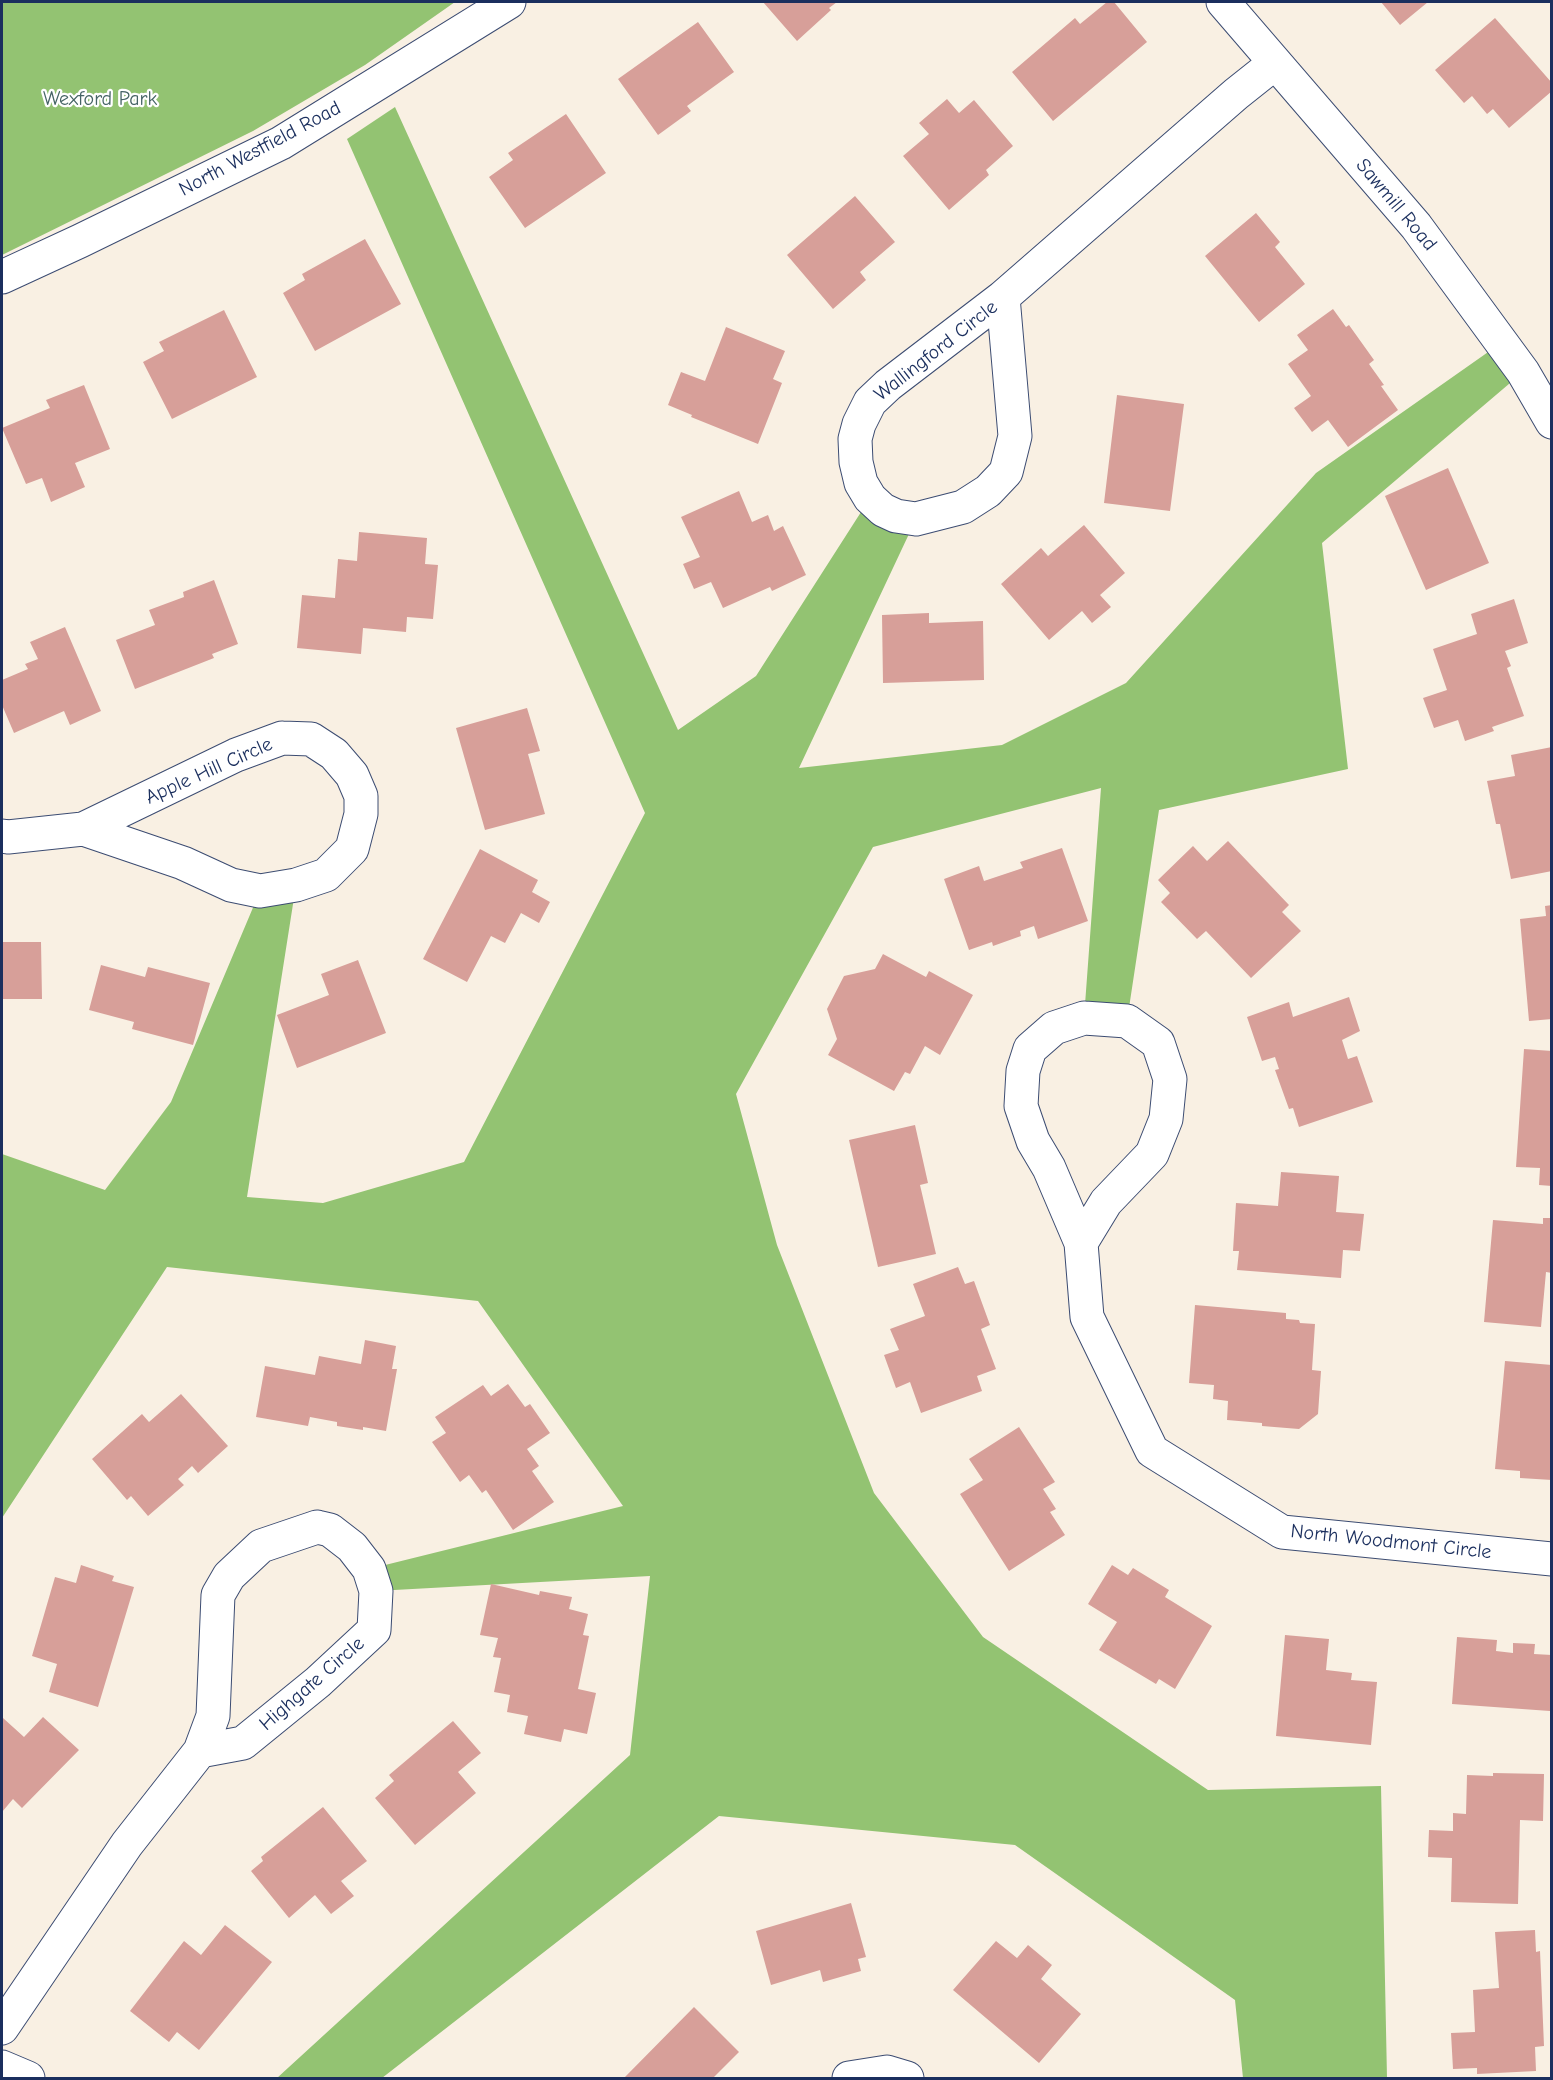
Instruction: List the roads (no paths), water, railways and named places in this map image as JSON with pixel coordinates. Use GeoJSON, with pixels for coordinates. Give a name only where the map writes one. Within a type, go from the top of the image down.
{"type":"FeatureCollection","features":[{"type":"Feature","properties":{"kind":"street","name":"North Westfield Road"},"geometry":{"type":"LineString","coordinates":[[2,277],[281,143],[509,2]]}},
{"type":"Feature","properties":{"kind":"street","name":"Sawmill Road"},"geometry":{"type":"LineString","coordinates":[[1223,2],[1416,226],[1523,372],[1551,418]]}},
{"type":"Feature","properties":{"kind":"street","name":"Wallingford Circle"},"geometry":{"type":"LineString","coordinates":[[1004,297],[1015,436],[1006,472],[988,491],[963,507],[916,519],[896,516],[883,510],[870,498],[861,483],[856,462],[855,439],[859,424],[870,402],[888,385],[1004,297],[1236,94],[1275,63]]}},
{"type":"Feature","properties":{"kind":"street","name":"Apple Hill Circle"},"geometry":{"type":"LineString","coordinates":[[2,836],[83,829],[236,755],[282,738],[311,739],[334,753],[352,775],[361,796],[361,814],[352,849],[326,874],[296,885],[260,891],[231,885],[183,863],[83,829]]}},
{"type":"Feature","properties":{"kind":"street","name":"North Woodmont Circle"},"geometry":{"type":"LineString","coordinates":[[1081,1243],[1106,1202],[1152,1154],[1166,1119],[1170,1079],[1158,1044],[1127,1021],[1084,1018],[1054,1028],[1030,1048],[1023,1071],[1021,1106],[1032,1141],[1049,1168],[1081,1243],[1087,1317],[1152,1451],[1282,1532],[1551,1559]]}},
{"type":"Feature","properties":{"kind":"street","name":"Highgate Circle"},"geometry":{"type":"LineString","coordinates":[[2,2028],[127,1844],[200,1751],[213,1716],[218,1594],[230,1576],[261,1546],[317,1527],[330,1530],[352,1547],[369,1569],[376,1591],[374,1630],[318,1682],[243,1743],[200,1751]]}},
{"type":"Feature","properties":{"kind":"street"},"geometry":{"type":"LineString","coordinates":[[2,2067],[28,2079]]}},
{"type":"Feature","properties":{"kind":"street"},"geometry":{"type":"LineString","coordinates":[[849,2079],[887,2072],[908,2079]]}},
{"type":"Feature","properties":{"kind":"park label","name":"Wexford Park"},"geometry":{"type":"Point","coordinates":[100,99]}}]}
